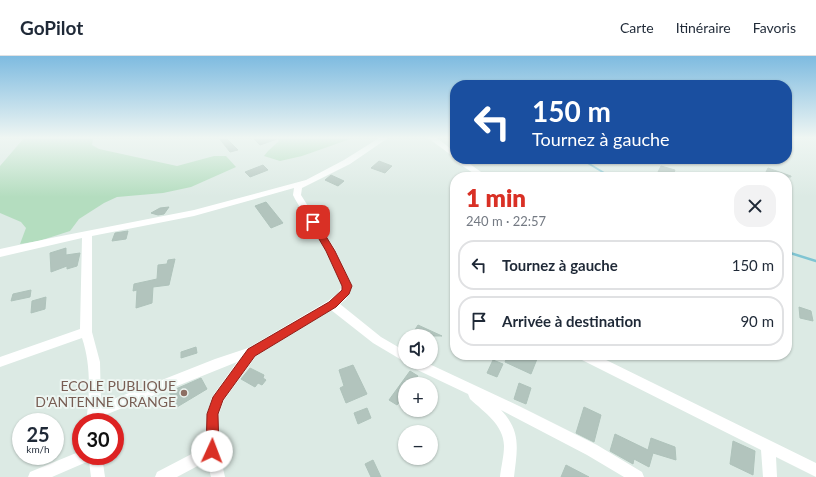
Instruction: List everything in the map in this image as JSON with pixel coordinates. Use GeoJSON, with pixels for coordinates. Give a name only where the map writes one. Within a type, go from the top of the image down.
{"type":"FeatureCollection","features":[{"type":"Feature","properties":{"kind":"street"},"geometry":{"type":"LineString","coordinates":[[104,413],[219,363],[252,352],[332,304],[342,296],[347,286],[331,251],[297,195],[298,188],[354,158]]}},
{"type":"Feature","properties":{"kind":"street"},"geometry":{"type":"LineString","coordinates":[[465,164],[477,172]]}},
{"type":"Feature","properties":{"kind":"street"},"geometry":{"type":"LineString","coordinates":[[0,253],[194,213],[312,180]]}},
{"type":"Feature","properties":{"kind":"street"},"geometry":{"type":"LineString","coordinates":[[87,234],[86,332],[90,342],[95,367],[93,413]]}},
{"type":"Feature","properties":{"kind":"street"},"geometry":{"type":"LineString","coordinates":[[332,304],[377,340],[398,353]]}},
{"type":"Feature","properties":{"kind":"street"},"geometry":{"type":"LineString","coordinates":[[0,362],[86,332]]}},
{"type":"Feature","properties":{"kind":"street"},"geometry":{"type":"LineString","coordinates":[[218,477],[212,451],[213,414],[218,397],[252,352]]}},
{"type":"Feature","properties":{"kind":"street"},"geometry":{"type":"LineString","coordinates":[[594,360],[816,470]]}},
{"type":"Feature","properties":{"kind":"street"},"geometry":{"type":"LineString","coordinates":[[428,369],[514,410],[592,450],[637,477]]}},
{"type":"Feature","properties":{"kind":"street"},"geometry":{"type":"LineString","coordinates":[[465,387],[501,419],[508,430],[512,445],[507,477]]}},
{"type":"Feature","properties":{"kind":"street"},"geometry":{"type":"LineString","coordinates":[[768,446],[770,477]]}},
{"type":"Feature","properties":{"kind":"street"},"geometry":{"type":"LineString","coordinates":[[162,477],[212,451]]}},
{"type":"Feature","properties":{"kind":"street"},"geometry":{"type":"LineString","coordinates":[[35,477],[72,461]]}},
{"type":"Feature","properties":{"kind":"street"},"geometry":{"type":"LineString","coordinates":[[96,465],[98,477]]}},
{"type":"Feature","properties":{"kind":"green space"},"geometry":{"type":"Polygon","coordinates":[[[7,158],[139,158],[177,166],[208,158],[227,158],[236,167],[191,187],[163,193],[117,197],[104,203],[79,219],[70,231],[39,241],[20,244],[26,228],[21,222],[0,213],[0,166],[7,158]]]}},
{"type":"Feature","properties":{"kind":"green space"},"geometry":{"type":"Polygon","coordinates":[[[269,158],[295,158],[280,161],[269,158]]]}},
{"type":"Feature","properties":{"kind":"building"},"geometry":{"type":"Polygon","coordinates":[[[379,161],[392,166],[385,173],[371,168],[379,161]]]}},
{"type":"Feature","properties":{"kind":"building"},"geometry":{"type":"Polygon","coordinates":[[[263,165],[268,170],[250,177],[245,172],[263,165]]]}},
{"type":"Feature","properties":{"kind":"building"},"geometry":{"type":"Polygon","coordinates":[[[661,166],[675,170],[674,172],[658,172],[661,166]]]}},
{"type":"Feature","properties":{"kind":"building"},"geometry":{"type":"Polygon","coordinates":[[[768,168],[780,172],[766,172],[768,168]]]}},
{"type":"Feature","properties":{"kind":"building"},"geometry":{"type":"Polygon","coordinates":[[[331,175],[344,181],[338,186],[325,180],[331,175]]]}},
{"type":"Feature","properties":{"kind":"building"},"geometry":{"type":"Polygon","coordinates":[[[266,202],[283,223],[271,228],[255,206],[266,202]]]}},
{"type":"Feature","properties":{"kind":"building"},"geometry":{"type":"Polygon","coordinates":[[[169,207],[164,214],[158,215],[151,213],[160,208],[169,207]]]}},
{"type":"Feature","properties":{"kind":"building"},"geometry":{"type":"Polygon","coordinates":[[[128,231],[126,239],[112,241],[115,233],[128,231]]]}},
{"type":"Feature","properties":{"kind":"building"},"geometry":{"type":"Polygon","coordinates":[[[66,248],[66,255],[80,253],[77,266],[67,269],[67,266],[51,272],[50,253],[66,248]]]}},
{"type":"Feature","properties":{"kind":"building"},"geometry":{"type":"Polygon","coordinates":[[[175,259],[169,285],[153,287],[152,303],[136,308],[137,290],[133,291],[134,284],[157,279],[158,265],[167,264],[168,260],[175,259]]]}},
{"type":"Feature","properties":{"kind":"building"},"geometry":{"type":"Polygon","coordinates":[[[31,290],[30,297],[11,301],[13,294],[31,290]]]}},
{"type":"Feature","properties":{"kind":"building"},"geometry":{"type":"Polygon","coordinates":[[[46,297],[45,309],[31,313],[32,301],[46,297]]]}},
{"type":"Feature","properties":{"kind":"building"},"geometry":{"type":"Polygon","coordinates":[[[799,307],[811,311],[813,321],[800,318],[799,307]]]}},
{"type":"Feature","properties":{"kind":"building"},"geometry":{"type":"Polygon","coordinates":[[[418,325],[427,329],[415,329],[418,325]]]}},
{"type":"Feature","properties":{"kind":"building"},"geometry":{"type":"Polygon","coordinates":[[[196,347],[197,353],[181,358],[181,352],[196,347]]]}},
{"type":"Feature","properties":{"kind":"building"},"geometry":{"type":"Polygon","coordinates":[[[493,360],[503,364],[497,377],[487,373],[493,360]]]}},
{"type":"Feature","properties":{"kind":"building"},"geometry":{"type":"Polygon","coordinates":[[[506,360],[537,360],[531,374],[505,362],[506,360]]]}},
{"type":"Feature","properties":{"kind":"building"},"geometry":{"type":"Polygon","coordinates":[[[353,365],[367,394],[346,403],[340,388],[344,386],[339,370],[353,365]]]}},
{"type":"Feature","properties":{"kind":"building"},"geometry":{"type":"Polygon","coordinates":[[[250,368],[264,375],[263,378],[266,380],[262,385],[258,383],[255,387],[241,379],[250,368]]]}},
{"type":"Feature","properties":{"kind":"building"},"geometry":{"type":"Polygon","coordinates":[[[410,371],[418,376],[417,377],[406,377],[410,371]]]}},
{"type":"Feature","properties":{"kind":"building"},"geometry":{"type":"Polygon","coordinates":[[[201,378],[207,389],[177,407],[169,392],[201,378]]]}},
{"type":"Feature","properties":{"kind":"building"},"geometry":{"type":"Polygon","coordinates":[[[519,383],[531,388],[526,404],[514,399],[519,383]]]}},
{"type":"Feature","properties":{"kind":"building"},"geometry":{"type":"Polygon","coordinates":[[[398,388],[398,404],[397,405],[389,400],[398,388]]]}},
{"type":"Feature","properties":{"kind":"building"},"geometry":{"type":"Polygon","coordinates":[[[584,407],[601,415],[594,442],[576,433],[584,407]]]}},
{"type":"Feature","properties":{"kind":"building"},"geometry":{"type":"Polygon","coordinates":[[[367,408],[371,418],[358,424],[354,413],[367,408]]]}},
{"type":"Feature","properties":{"kind":"building"},"geometry":{"type":"Polygon","coordinates":[[[615,434],[648,450],[651,438],[675,447],[676,460],[653,453],[649,467],[634,459],[633,464],[610,451],[615,434]]]}},
{"type":"Feature","properties":{"kind":"building"},"geometry":{"type":"Polygon","coordinates":[[[733,441],[755,451],[753,475],[730,464],[733,441]]]}},
{"type":"Feature","properties":{"kind":"building"},"geometry":{"type":"Polygon","coordinates":[[[373,460],[381,477],[371,477],[365,464],[373,460]]]}},
{"type":"Feature","properties":{"kind":"building"},"geometry":{"type":"Polygon","coordinates":[[[566,465],[589,477],[561,477],[566,465]]]}},
{"type":"Feature","properties":{"kind":"waterway"},"geometry":{"type":"LineString","coordinates":[[589,164],[603,172]]}},
{"type":"Feature","properties":{"kind":"waterway"},"geometry":{"type":"LineString","coordinates":[[792,254],[816,261]]}},
{"type":"Feature","properties":{"kind":"place","name":"ECOLE PUBLIQUE D'ANTENNE ORANGE"},"geometry":{"type":"Point","coordinates":[184,393]}},
{"type":"Feature","properties":{"kind":"route"},"geometry":{"type":"LineString","coordinates":[[212,451],[213,414],[218,397],[252,352],[286,333],[332,304],[346,291],[347,286],[331,251],[313,222]]}}]}
